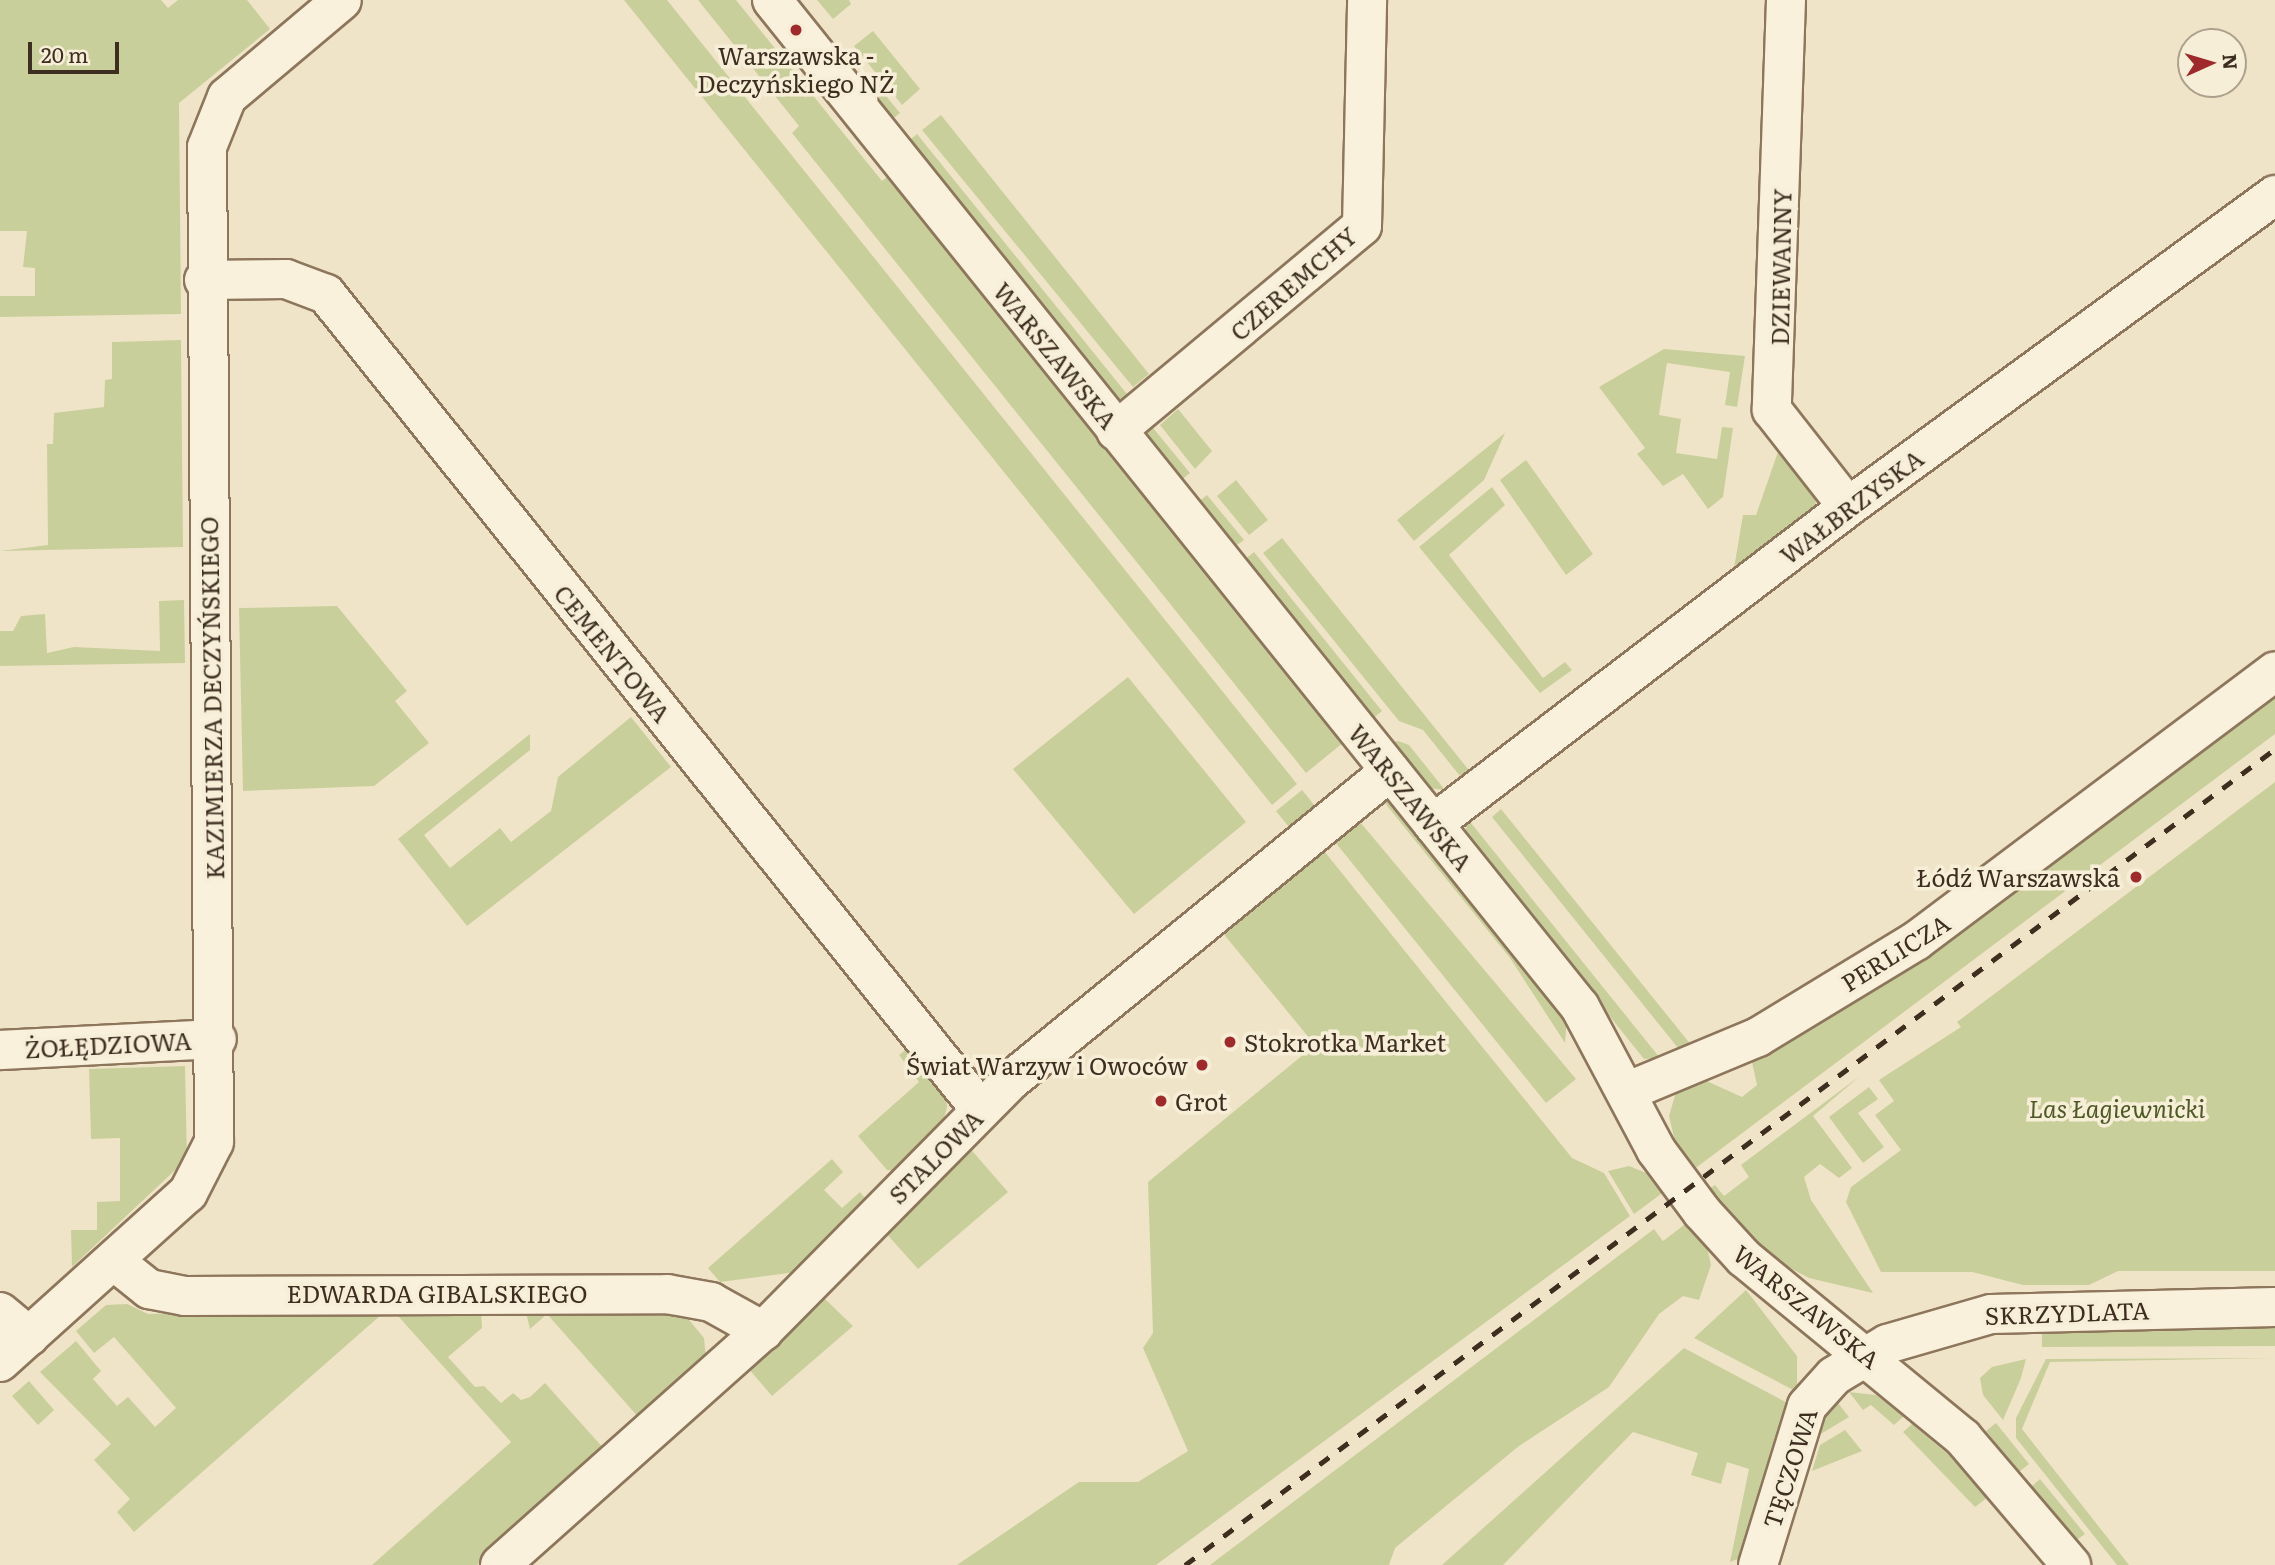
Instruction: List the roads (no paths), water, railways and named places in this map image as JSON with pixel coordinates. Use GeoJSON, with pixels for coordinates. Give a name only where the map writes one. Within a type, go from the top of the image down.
{"type":"FeatureCollection","features":[{"type":"Feature","properties":{"kind":"street","name":"KAZIMIERZA DECZYŃSKIEGO"},"geometry":{"type":"LineString","coordinates":[[0,1362],[114,1261],[204,1170],[216,1125],[217,1039],[204,280],[207,147],[220,108],[342,0]]}},
{"type":"Feature","properties":{"kind":"street","name":"WARSZAWSKA"},"geometry":{"type":"LineString","coordinates":[[772,0],[1580,1007],[1667,1168],[1722,1235],[1867,1354],[1969,1444],[2071,1565]]}},
{"type":"Feature","properties":{"kind":"street","name":"CZEREMCHY"},"geometry":{"type":"LineString","coordinates":[[1116,430],[1362,226],[1367,0]]}},
{"type":"Feature","properties":{"kind":"street","name":"DZIEWANNY"},"geometry":{"type":"LineString","coordinates":[[1786,0],[1772,410],[1848,508]]}},
{"type":"Feature","properties":{"kind":"street","name":"WAŁBRZYSKA"},"geometry":{"type":"LineString","coordinates":[[1433,824],[1848,508],[2275,195]]}},
{"type":"Feature","properties":{"kind":"street","name":"CEMENTOWA"},"geometry":{"type":"LineString","coordinates":[[204,280],[286,279],[326,294],[981,1109]]}},
{"type":"Feature","properties":{"kind":"street","name":"PERLICZA"},"geometry":{"type":"LineString","coordinates":[[1626,1092],[1758,1037],[1916,941],[2275,670]]}},
{"type":"Feature","properties":{"kind":"street","name":"STALOWA"},"geometry":{"type":"LineString","coordinates":[[500,1565],[763,1331],[981,1109],[1390,771]]}},
{"type":"Feature","properties":{"kind":"street","name":"ŻOŁĘDZIOWA"},"geometry":{"type":"LineString","coordinates":[[0,1050],[217,1039]]}},
{"type":"Feature","properties":{"kind":"street","name":"EDWARDA GIBALSKIEGO"},"geometry":{"type":"LineString","coordinates":[[114,1261],[149,1289],[184,1296],[676,1295],[711,1302],[763,1331]]}},
{"type":"Feature","properties":{"kind":"street","name":"SKRZYDLATA"},"geometry":{"type":"LineString","coordinates":[[1867,1354],[1921,1330],[1981,1315],[2275,1307]]}},
{"type":"Feature","properties":{"kind":"street"},"geometry":{"type":"LineString","coordinates":[[0,1312],[29,1336]]}},
{"type":"Feature","properties":{"kind":"street","name":"TĘCZOWA"},"geometry":{"type":"LineString","coordinates":[[1758,1565],[1807,1406],[1829,1380],[1867,1354]]}},
{"type":"Feature","properties":{"kind":"railway"},"geometry":{"type":"LineString","coordinates":[[1185,1565],[2275,749]]}},
{"type":"Feature","properties":{"kind":"place","name":"Warszawska - Deczyńskiego NŻ"},"geometry":{"type":"Point","coordinates":[796,30]}},
{"type":"Feature","properties":{"kind":"place","name":"Łódź Warszawska"},"geometry":{"type":"Point","coordinates":[2136,877]}},
{"type":"Feature","properties":{"kind":"place","name":"Stokrotka Market"},"geometry":{"type":"Point","coordinates":[1230,1042]}},
{"type":"Feature","properties":{"kind":"place","name":"Świat Warzyw i Owoców"},"geometry":{"type":"Point","coordinates":[1202,1065]}},
{"type":"Feature","properties":{"kind":"place","name":"Grot"},"geometry":{"type":"Point","coordinates":[1161,1101]}},
{"type":"Feature","properties":{"kind":"park label","name":"Las Łagiewnicki"},"geometry":{"type":"Point","coordinates":[2117,1108]}}]}
